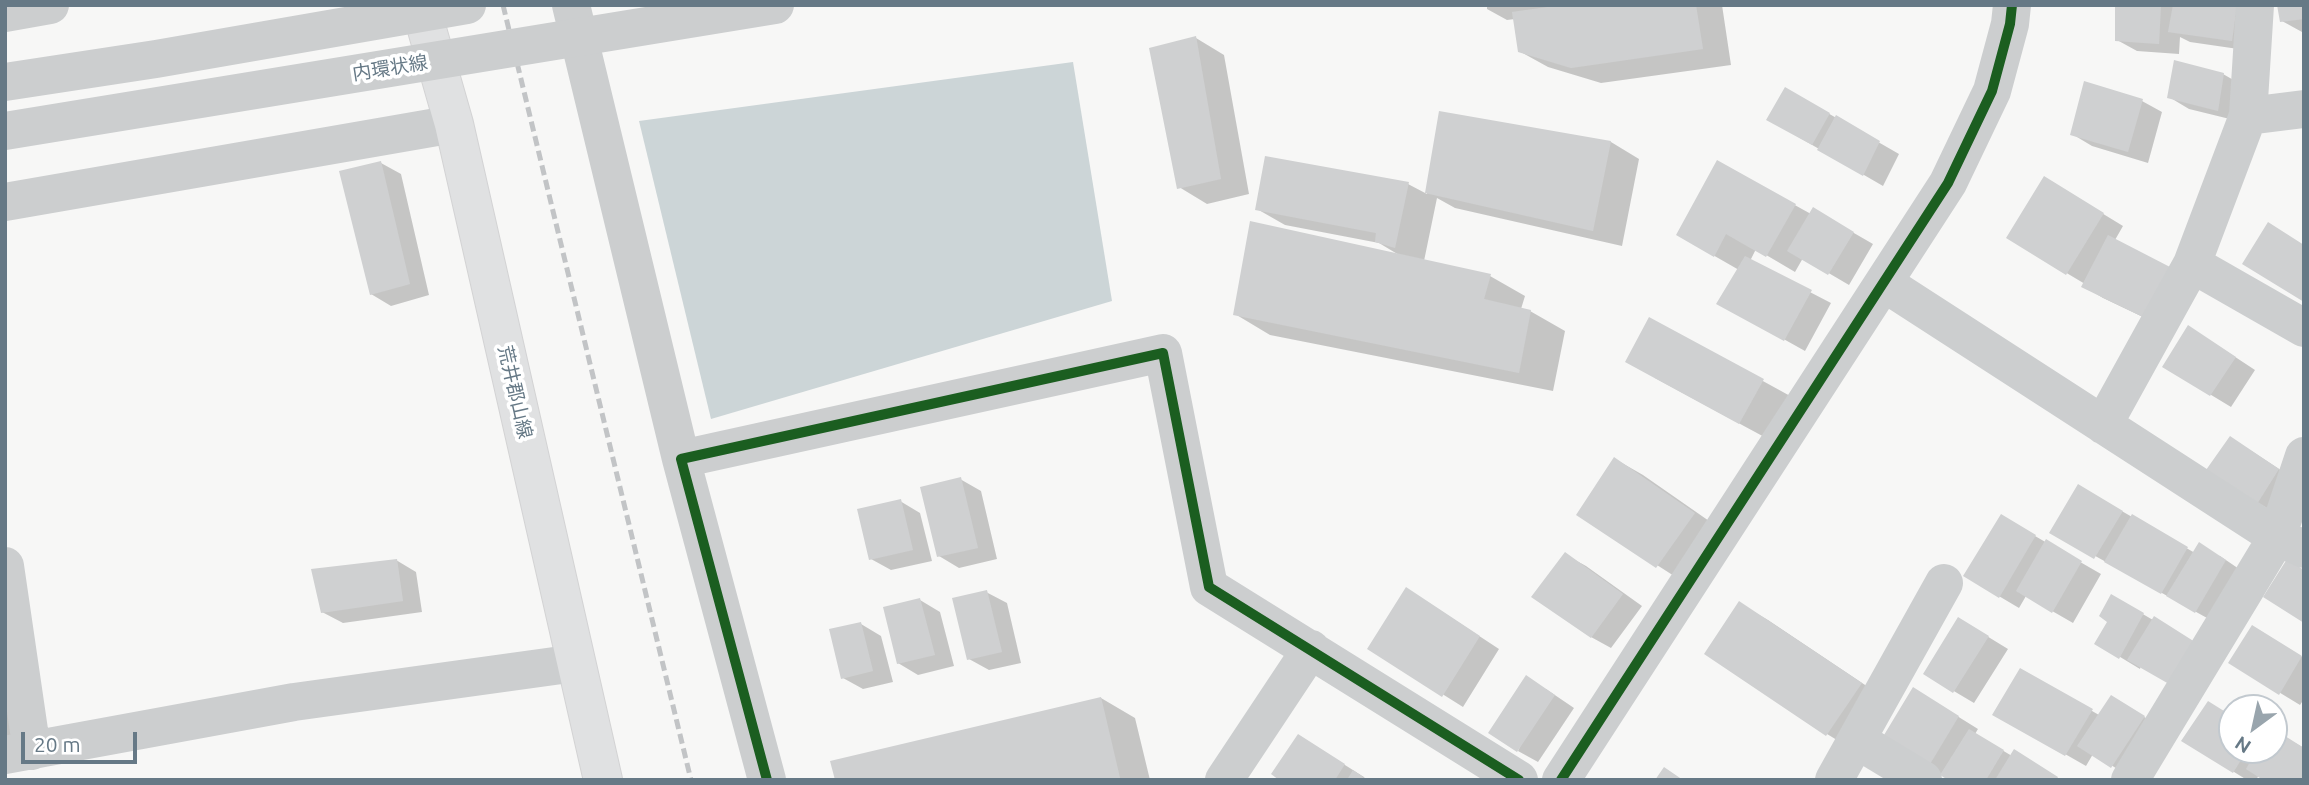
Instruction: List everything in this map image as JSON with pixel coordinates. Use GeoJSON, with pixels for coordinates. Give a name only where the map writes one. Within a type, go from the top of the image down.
{"type":"FeatureCollection","features":[{"type":"Feature","properties":{"kind":"main road","name":"荒井郡山線"},"geometry":{"type":"LineString","coordinates":[[420,5],[454,124],[603,780]]}},
{"type":"Feature","properties":{"kind":"street"},"geometry":{"type":"LineString","coordinates":[[5,13],[50,5]]}},
{"type":"Feature","properties":{"kind":"street"},"geometry":{"type":"LineString","coordinates":[[5,82],[156,59],[467,5]]}},
{"type":"Feature","properties":{"kind":"street"},"geometry":{"type":"LineString","coordinates":[[571,5],[681,459],[767,780]]}},
{"type":"Feature","properties":{"kind":"street","name":"内環状線"},"geometry":{"type":"LineString","coordinates":[[5,131],[775,5]]}},
{"type":"Feature","properties":{"kind":"street"},"geometry":{"type":"LineString","coordinates":[[1561,780],[1948,183],[1992,91],[2010,24],[2012,5]]}},
{"type":"Feature","properties":{"kind":"street"},"geometry":{"type":"LineString","coordinates":[[2103,425],[2192,264],[2248,116],[2255,5]]}},
{"type":"Feature","properties":{"kind":"street"},"geometry":{"type":"LineString","coordinates":[[2248,116],[2304,109]]}},
{"type":"Feature","properties":{"kind":"street"},"geometry":{"type":"LineString","coordinates":[[5,202],[454,124]]}},
{"type":"Feature","properties":{"kind":"street"},"geometry":{"type":"LineString","coordinates":[[2192,264],[2304,328]]}},
{"type":"Feature","properties":{"kind":"street"},"geometry":{"type":"LineString","coordinates":[[1884,283],[2290,543]]}},
{"type":"Feature","properties":{"kind":"street"},"geometry":{"type":"LineString","coordinates":[[681,459],[1163,353],[1209,587],[1519,780]]}},
{"type":"Feature","properties":{"kind":"street"},"geometry":{"type":"LineString","coordinates":[[2130,780],[2290,543],[2304,456]]}},
{"type":"Feature","properties":{"kind":"street"},"geometry":{"type":"LineString","coordinates":[[5,566],[19,753],[294,702],[576,663]]}},
{"type":"Feature","properties":{"kind":"street"},"geometry":{"type":"LineString","coordinates":[[1833,780],[1944,583]]}},
{"type":"Feature","properties":{"kind":"street"},"geometry":{"type":"LineString","coordinates":[[1224,780],[1311,649]]}},
{"type":"Feature","properties":{"kind":"street"},"geometry":{"type":"LineString","coordinates":[[1857,740],[1923,780]]}},
{"type":"Feature","properties":{"kind":"shaded area"},"geometry":{"type":"Polygon","coordinates":[[[1073,62],[1112,301],[711,419],[639,121],[1073,62]]]}},
{"type":"Feature","properties":{"kind":"building"},"geometry":{"type":"Polygon","coordinates":[[[1562,5],[1696,5],[1703,49],[1571,68],[1518,52],[1512,12],[1562,5]]]}},
{"type":"Feature","properties":{"kind":"building"},"geometry":{"type":"Polygon","coordinates":[[[2115,5],[2161,5],[2159,44],[2115,41],[2115,5]]]}},
{"type":"Feature","properties":{"kind":"building"},"geometry":{"type":"Polygon","coordinates":[[[2173,5],[2237,5],[2232,41],[2168,32],[2173,5]]]}},
{"type":"Feature","properties":{"kind":"building"},"geometry":{"type":"Polygon","coordinates":[[[2277,5],[2304,5],[2304,19],[2280,22],[2277,5]]]}},
{"type":"Feature","properties":{"kind":"building"},"geometry":{"type":"Polygon","coordinates":[[[1196,36],[1221,179],[1177,189],[1149,48],[1196,36]]]}},
{"type":"Feature","properties":{"kind":"building"},"geometry":{"type":"Polygon","coordinates":[[[2174,60],[2224,73],[2218,111],[2167,98],[2174,60]]]}},
{"type":"Feature","properties":{"kind":"building"},"geometry":{"type":"Polygon","coordinates":[[[2084,81],[2143,99],[2128,152],[2070,135],[2084,81]]]}},
{"type":"Feature","properties":{"kind":"building"},"geometry":{"type":"Polygon","coordinates":[[[1785,87],[1830,113],[1812,145],[1766,120],[1785,87]]]}},
{"type":"Feature","properties":{"kind":"building"},"geometry":{"type":"Polygon","coordinates":[[[1439,111],[1611,141],[1593,231],[1425,193],[1439,111]]]}},
{"type":"Feature","properties":{"kind":"building"},"geometry":{"type":"Polygon","coordinates":[[[1836,115],[1880,141],[1863,176],[1817,150],[1836,115]]]}},
{"type":"Feature","properties":{"kind":"building"},"geometry":{"type":"Polygon","coordinates":[[[1265,156],[1409,182],[1395,248],[1375,242],[1376,233],[1255,210],[1265,156]]]}},
{"type":"Feature","properties":{"kind":"building"},"geometry":{"type":"Polygon","coordinates":[[[1717,160],[1796,204],[1766,257],[1726,234],[1714,257],[1676,235],[1717,160]]]}},
{"type":"Feature","properties":{"kind":"building"},"geometry":{"type":"Polygon","coordinates":[[[381,161],[410,284],[370,295],[339,171],[381,161]]]}},
{"type":"Feature","properties":{"kind":"building"},"geometry":{"type":"Polygon","coordinates":[[[2044,176],[2104,213],[2066,275],[2006,238],[2044,176]]]}},
{"type":"Feature","properties":{"kind":"building"},"geometry":{"type":"Polygon","coordinates":[[[1813,207],[1854,232],[1828,275],[1787,251],[1813,207]]]}},
{"type":"Feature","properties":{"kind":"building"},"geometry":{"type":"Polygon","coordinates":[[[1250,221],[1491,274],[1484,299],[1531,310],[1519,373],[1233,315],[1250,221]]]}},
{"type":"Feature","properties":{"kind":"building"},"geometry":{"type":"Polygon","coordinates":[[[2268,222],[2304,245],[2304,302],[2242,264],[2268,222]]]}},
{"type":"Feature","properties":{"kind":"building"},"geometry":{"type":"Polygon","coordinates":[[[2108,235],[2170,267],[2145,318],[2081,287],[2108,235]]]}},
{"type":"Feature","properties":{"kind":"building"},"geometry":{"type":"Polygon","coordinates":[[[1745,256],[1812,290],[1784,341],[1716,304],[1745,256]]]}},
{"type":"Feature","properties":{"kind":"building"},"geometry":{"type":"Polygon","coordinates":[[[1649,317],[1764,379],[1739,424],[1625,362],[1649,317]]]}},
{"type":"Feature","properties":{"kind":"building"},"geometry":{"type":"Polygon","coordinates":[[[2188,325],[2236,357],[2210,396],[2162,367],[2188,325]]]}},
{"type":"Feature","properties":{"kind":"building"},"geometry":{"type":"Polygon","coordinates":[[[2230,436],[2279,469],[2257,504],[2206,470],[2230,436]]]}},
{"type":"Feature","properties":{"kind":"building"},"geometry":{"type":"Polygon","coordinates":[[[1614,457],[1695,513],[1656,568],[1576,515],[1614,457]]]}},
{"type":"Feature","properties":{"kind":"building"},"geometry":{"type":"Polygon","coordinates":[[[961,477],[978,548],[937,557],[920,487],[961,477]]]}},
{"type":"Feature","properties":{"kind":"building"},"geometry":{"type":"Polygon","coordinates":[[[2078,484],[2123,511],[2094,559],[2049,533],[2078,484]]]}},
{"type":"Feature","properties":{"kind":"building"},"geometry":{"type":"Polygon","coordinates":[[[901,499],[913,550],[869,560],[857,509],[901,499]]]}},
{"type":"Feature","properties":{"kind":"building"},"geometry":{"type":"Polygon","coordinates":[[[2001,514],[2036,535],[1999,598],[1963,576],[2001,514]]]}},
{"type":"Feature","properties":{"kind":"building"},"geometry":{"type":"Polygon","coordinates":[[[2132,514],[2188,547],[2161,594],[2104,562],[2132,514]]]}},
{"type":"Feature","properties":{"kind":"building"},"geometry":{"type":"Polygon","coordinates":[[[2046,539],[2082,561],[2052,613],[2016,591],[2046,539]]]}},
{"type":"Feature","properties":{"kind":"building"},"geometry":{"type":"Polygon","coordinates":[[[2199,542],[2226,560],[2195,613],[2166,596],[2199,542]]]}},
{"type":"Feature","properties":{"kind":"building"},"geometry":{"type":"Polygon","coordinates":[[[1565,552],[1623,594],[1591,638],[1531,597],[1565,552]]]}},
{"type":"Feature","properties":{"kind":"building"},"geometry":{"type":"Polygon","coordinates":[[[397,559],[403,601],[321,613],[311,569],[397,559]]]}},
{"type":"Feature","properties":{"kind":"building"},"geometry":{"type":"Polygon","coordinates":[[[2287,559],[2304,570],[2304,623],[2263,597],[2287,559]]]}},
{"type":"Feature","properties":{"kind":"building"},"geometry":{"type":"Polygon","coordinates":[[[1406,587],[1480,636],[1442,697],[1367,649],[1406,587]]]}},
{"type":"Feature","properties":{"kind":"building"},"geometry":{"type":"Polygon","coordinates":[[[987,590],[1002,652],[967,660],[952,598],[987,590]]]}},
{"type":"Feature","properties":{"kind":"building"},"geometry":{"type":"Polygon","coordinates":[[[2111,594],[2144,613],[2119,659],[2094,644],[2107,622],[2099,616],[2111,594]]]}},
{"type":"Feature","properties":{"kind":"building"},"geometry":{"type":"Polygon","coordinates":[[[920,598],[935,655],[897,664],[883,607],[920,598]]]}},
{"type":"Feature","properties":{"kind":"building"},"geometry":{"type":"Polygon","coordinates":[[[1739,601],[1862,683],[1826,736],[1704,654],[1739,601]]]}},
{"type":"Feature","properties":{"kind":"building"},"geometry":{"type":"Polygon","coordinates":[[[2154,616],[2195,642],[2169,684],[2127,660],[2154,616]]]}},
{"type":"Feature","properties":{"kind":"building"},"geometry":{"type":"Polygon","coordinates":[[[1958,617],[1989,636],[1953,693],[1923,674],[1958,617]]]}},
{"type":"Feature","properties":{"kind":"building"},"geometry":{"type":"Polygon","coordinates":[[[861,622],[873,671],[841,679],[829,629],[861,622]]]}},
{"type":"Feature","properties":{"kind":"building"},"geometry":{"type":"Polygon","coordinates":[[[2252,625],[2302,656],[2280,694],[2228,663],[2252,625]]]}},
{"type":"Feature","properties":{"kind":"building"},"geometry":{"type":"Polygon","coordinates":[[[2020,668],[2093,709],[2065,756],[1992,715],[2020,668]]]}},
{"type":"Feature","properties":{"kind":"building"},"geometry":{"type":"Polygon","coordinates":[[[1526,675],[1555,695],[1517,752],[1488,733],[1526,675]]]}},
{"type":"Feature","properties":{"kind":"building"},"geometry":{"type":"Polygon","coordinates":[[[1913,687],[1959,716],[1927,769],[1881,740],[1913,687]]]}},
{"type":"Feature","properties":{"kind":"building"},"geometry":{"type":"Polygon","coordinates":[[[2111,695],[2145,716],[2111,768],[2077,746],[2111,695]]]}},
{"type":"Feature","properties":{"kind":"building"},"geometry":{"type":"Polygon","coordinates":[[[1101,697],[1120,778],[835,780],[830,761],[1101,697]]]}},
{"type":"Feature","properties":{"kind":"building"},"geometry":{"type":"Polygon","coordinates":[[[2208,701],[2218,707],[2218,764],[2181,741],[2208,701]]]}},
{"type":"Feature","properties":{"kind":"building"},"geometry":{"type":"Polygon","coordinates":[[[1969,729],[2004,750],[1986,780],[1948,780],[1940,775],[1969,729]]]}},
{"type":"Feature","properties":{"kind":"building"},"geometry":{"type":"Polygon","coordinates":[[[1298,734],[1345,764],[1335,780],[1279,780],[1271,774],[1298,734]]]}},
{"type":"Feature","properties":{"kind":"building"},"geometry":{"type":"Polygon","coordinates":[[[2288,738],[2304,748],[2304,780],[2263,780],[2246,769],[2249,764],[2288,764],[2288,738]]]}},
{"type":"Feature","properties":{"kind":"building"},"geometry":{"type":"Polygon","coordinates":[[[2014,749],[2058,777],[2056,780],[1995,780],[2014,749]]]}},
{"type":"Feature","properties":{"kind":"building"},"geometry":{"type":"Polygon","coordinates":[[[2218,764],[2238,764],[2233,773],[2218,764]]]}},
{"type":"Feature","properties":{"kind":"building"},"geometry":{"type":"Polygon","coordinates":[[[1664,767],[1683,780],[1655,780],[1664,767]]]}},
{"type":"Feature","properties":{"kind":"building"},"geometry":{"type":"Polygon","coordinates":[[[1353,770],[1367,780],[1347,780],[1353,770]]]}},
{"type":"Feature","properties":{"kind":"railway"},"geometry":{"type":"LineString","coordinates":[[503,5],[691,780]]}},
{"type":"Feature","properties":{"kind":"cycle path"},"geometry":{"type":"LineString","coordinates":[[1561,780],[1948,183],[1992,91],[2010,24],[2012,5]]}},
{"type":"Feature","properties":{"kind":"cycle path"},"geometry":{"type":"LineString","coordinates":[[767,780],[681,459],[1163,353],[1209,587],[1519,780]]}}]}
